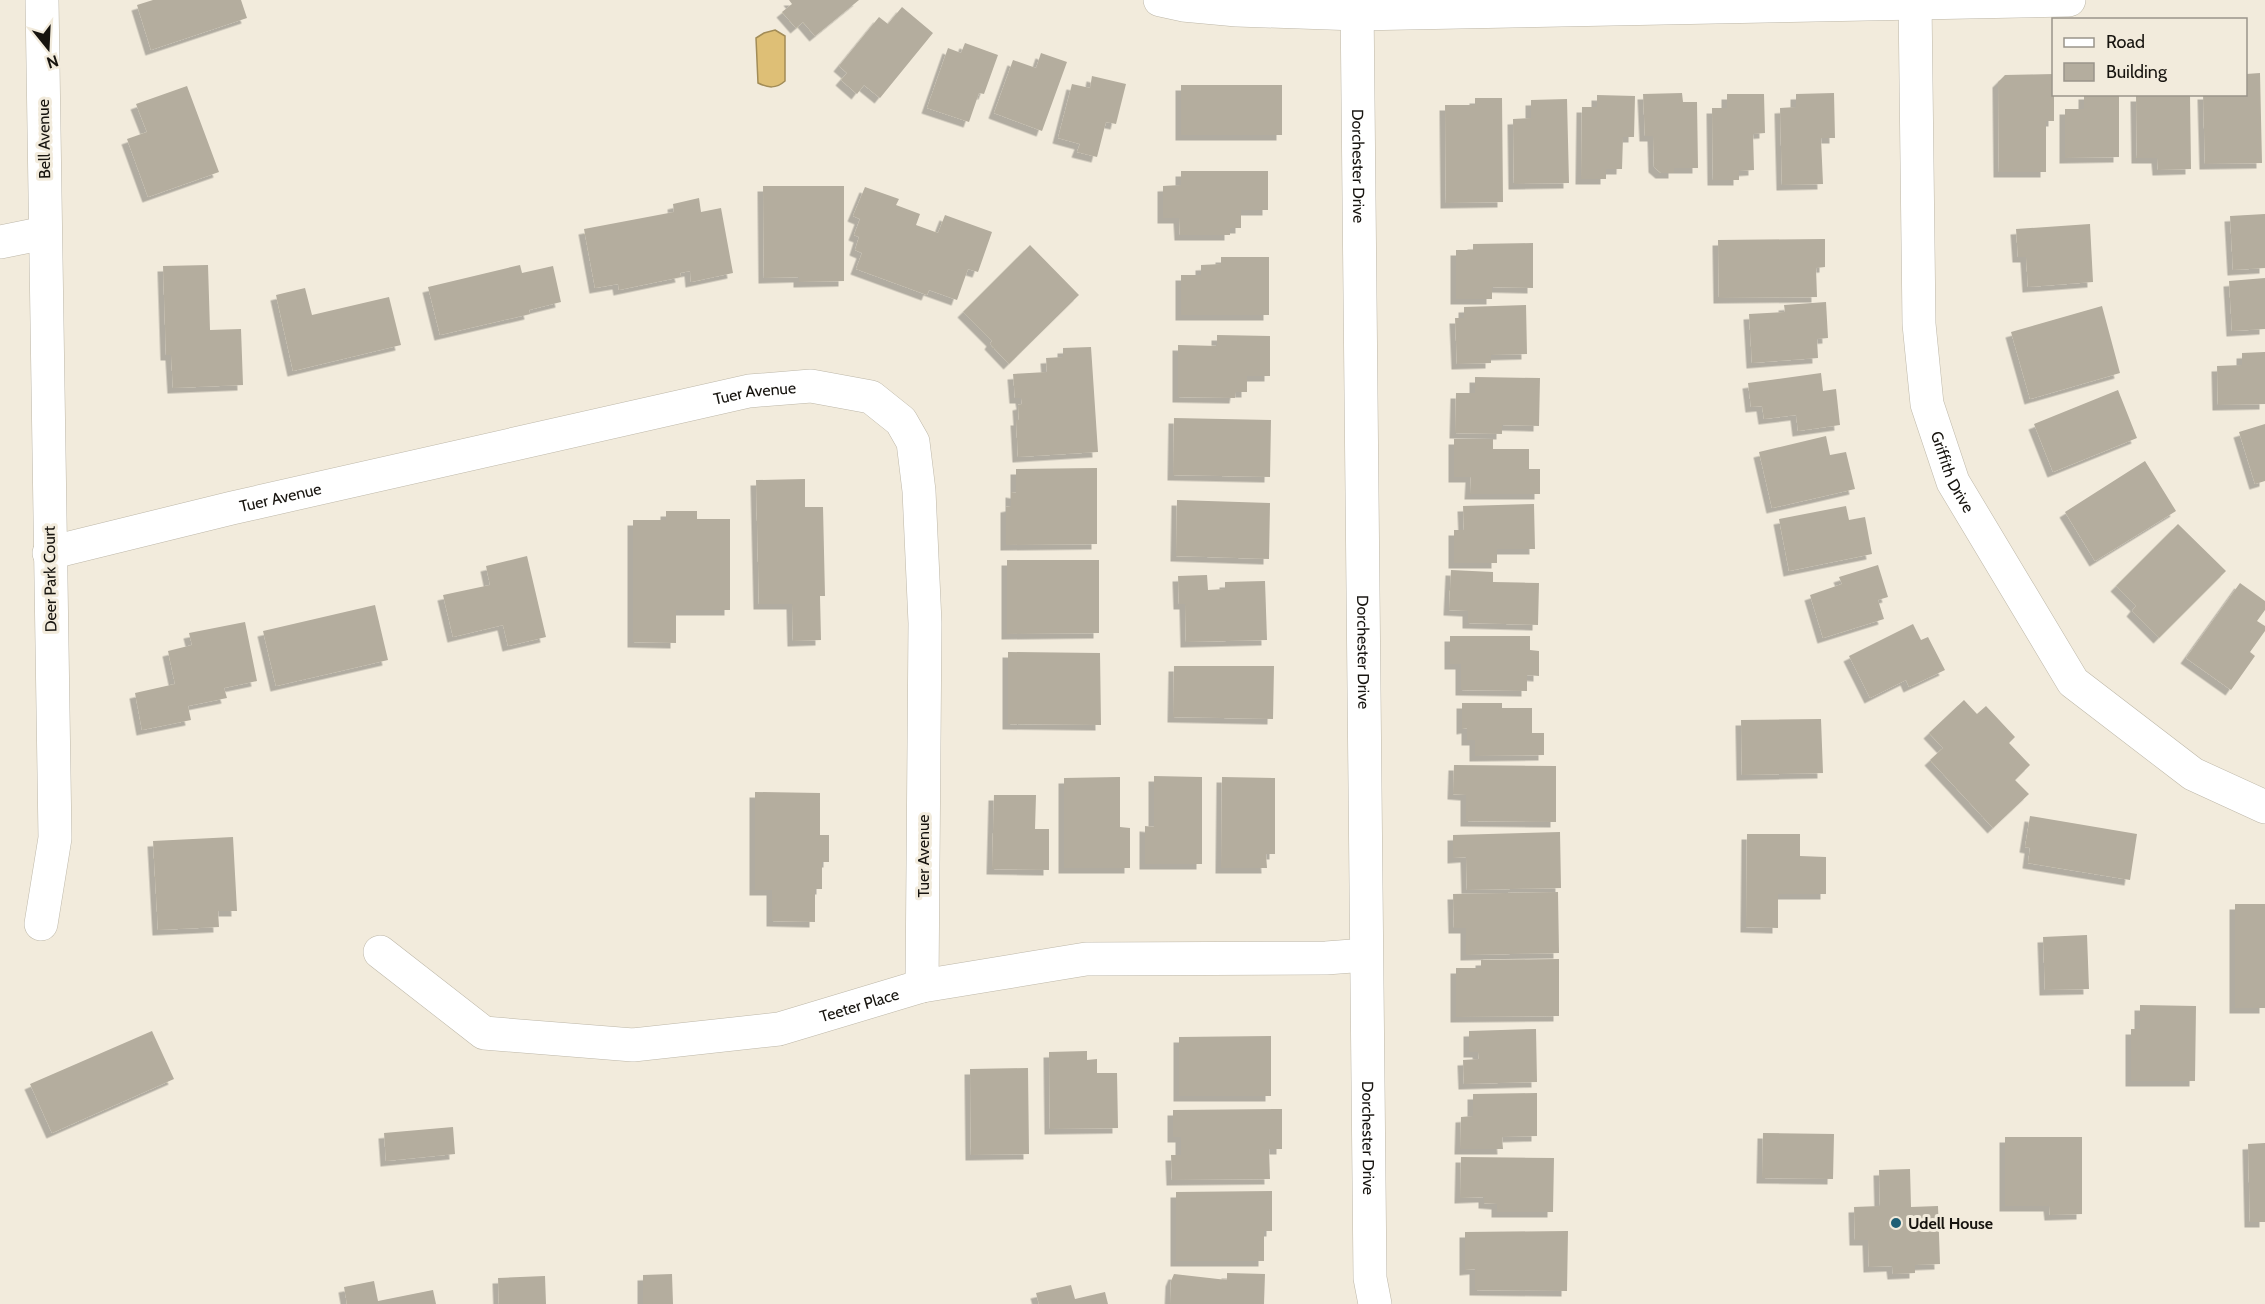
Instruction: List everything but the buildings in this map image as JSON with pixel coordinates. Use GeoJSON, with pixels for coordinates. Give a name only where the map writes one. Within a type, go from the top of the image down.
{"type":"FeatureCollection","features":[{"type":"Feature","properties":{"kind":"street","name":"Bell Avenue"},"geometry":{"type":"LineString","coordinates":[[42,0],[45,233]]}},
{"type":"Feature","properties":{"kind":"street"},"geometry":{"type":"LineString","coordinates":[[1160,0],[1183,5],[1237,10],[2069,0]]}},
{"type":"Feature","properties":{"kind":"street","name":"Griffith Drive"},"geometry":{"type":"LineString","coordinates":[[1915,2],[1919,324],[1927,404],[1953,482],[2073,682],[2193,774],[2265,807]]}},
{"type":"Feature","properties":{"kind":"street","name":"Dorchester Drive"},"geometry":{"type":"LineString","coordinates":[[1357,7],[1370,1278],[1375,1304]]}},
{"type":"Feature","properties":{"kind":"street"},"geometry":{"type":"LineString","coordinates":[[0,242],[45,233]]}},
{"type":"Feature","properties":{"kind":"street","name":"Deer Park Court"},"geometry":{"type":"LineString","coordinates":[[41,924],[54,838],[45,233]]}},
{"type":"Feature","properties":{"kind":"street","name":"Tuer Avenue"},"geometry":{"type":"LineString","coordinates":[[49,552],[232,508],[748,391],[811,386],[871,397],[902,421],[913,442],[920,491],[925,623],[922,986]]}},
{"type":"Feature","properties":{"kind":"street","name":"Teeter Place"},"geometry":{"type":"LineString","coordinates":[[380,952],[484,1033],[633,1045],[779,1029],[922,986],[1086,959],[1326,958],[1366,955]]}},
{"type":"Feature","properties":{"kind":"shaded area"},"geometry":{"type":"Polygon","coordinates":[[[775,30],[785,36],[785,81],[769,87],[758,83],[756,38],[775,30]]]}},
{"type":"Feature","properties":{"kind":"place","name":"Udell House"},"geometry":{"type":"Point","coordinates":[1896,1223]}}]}
